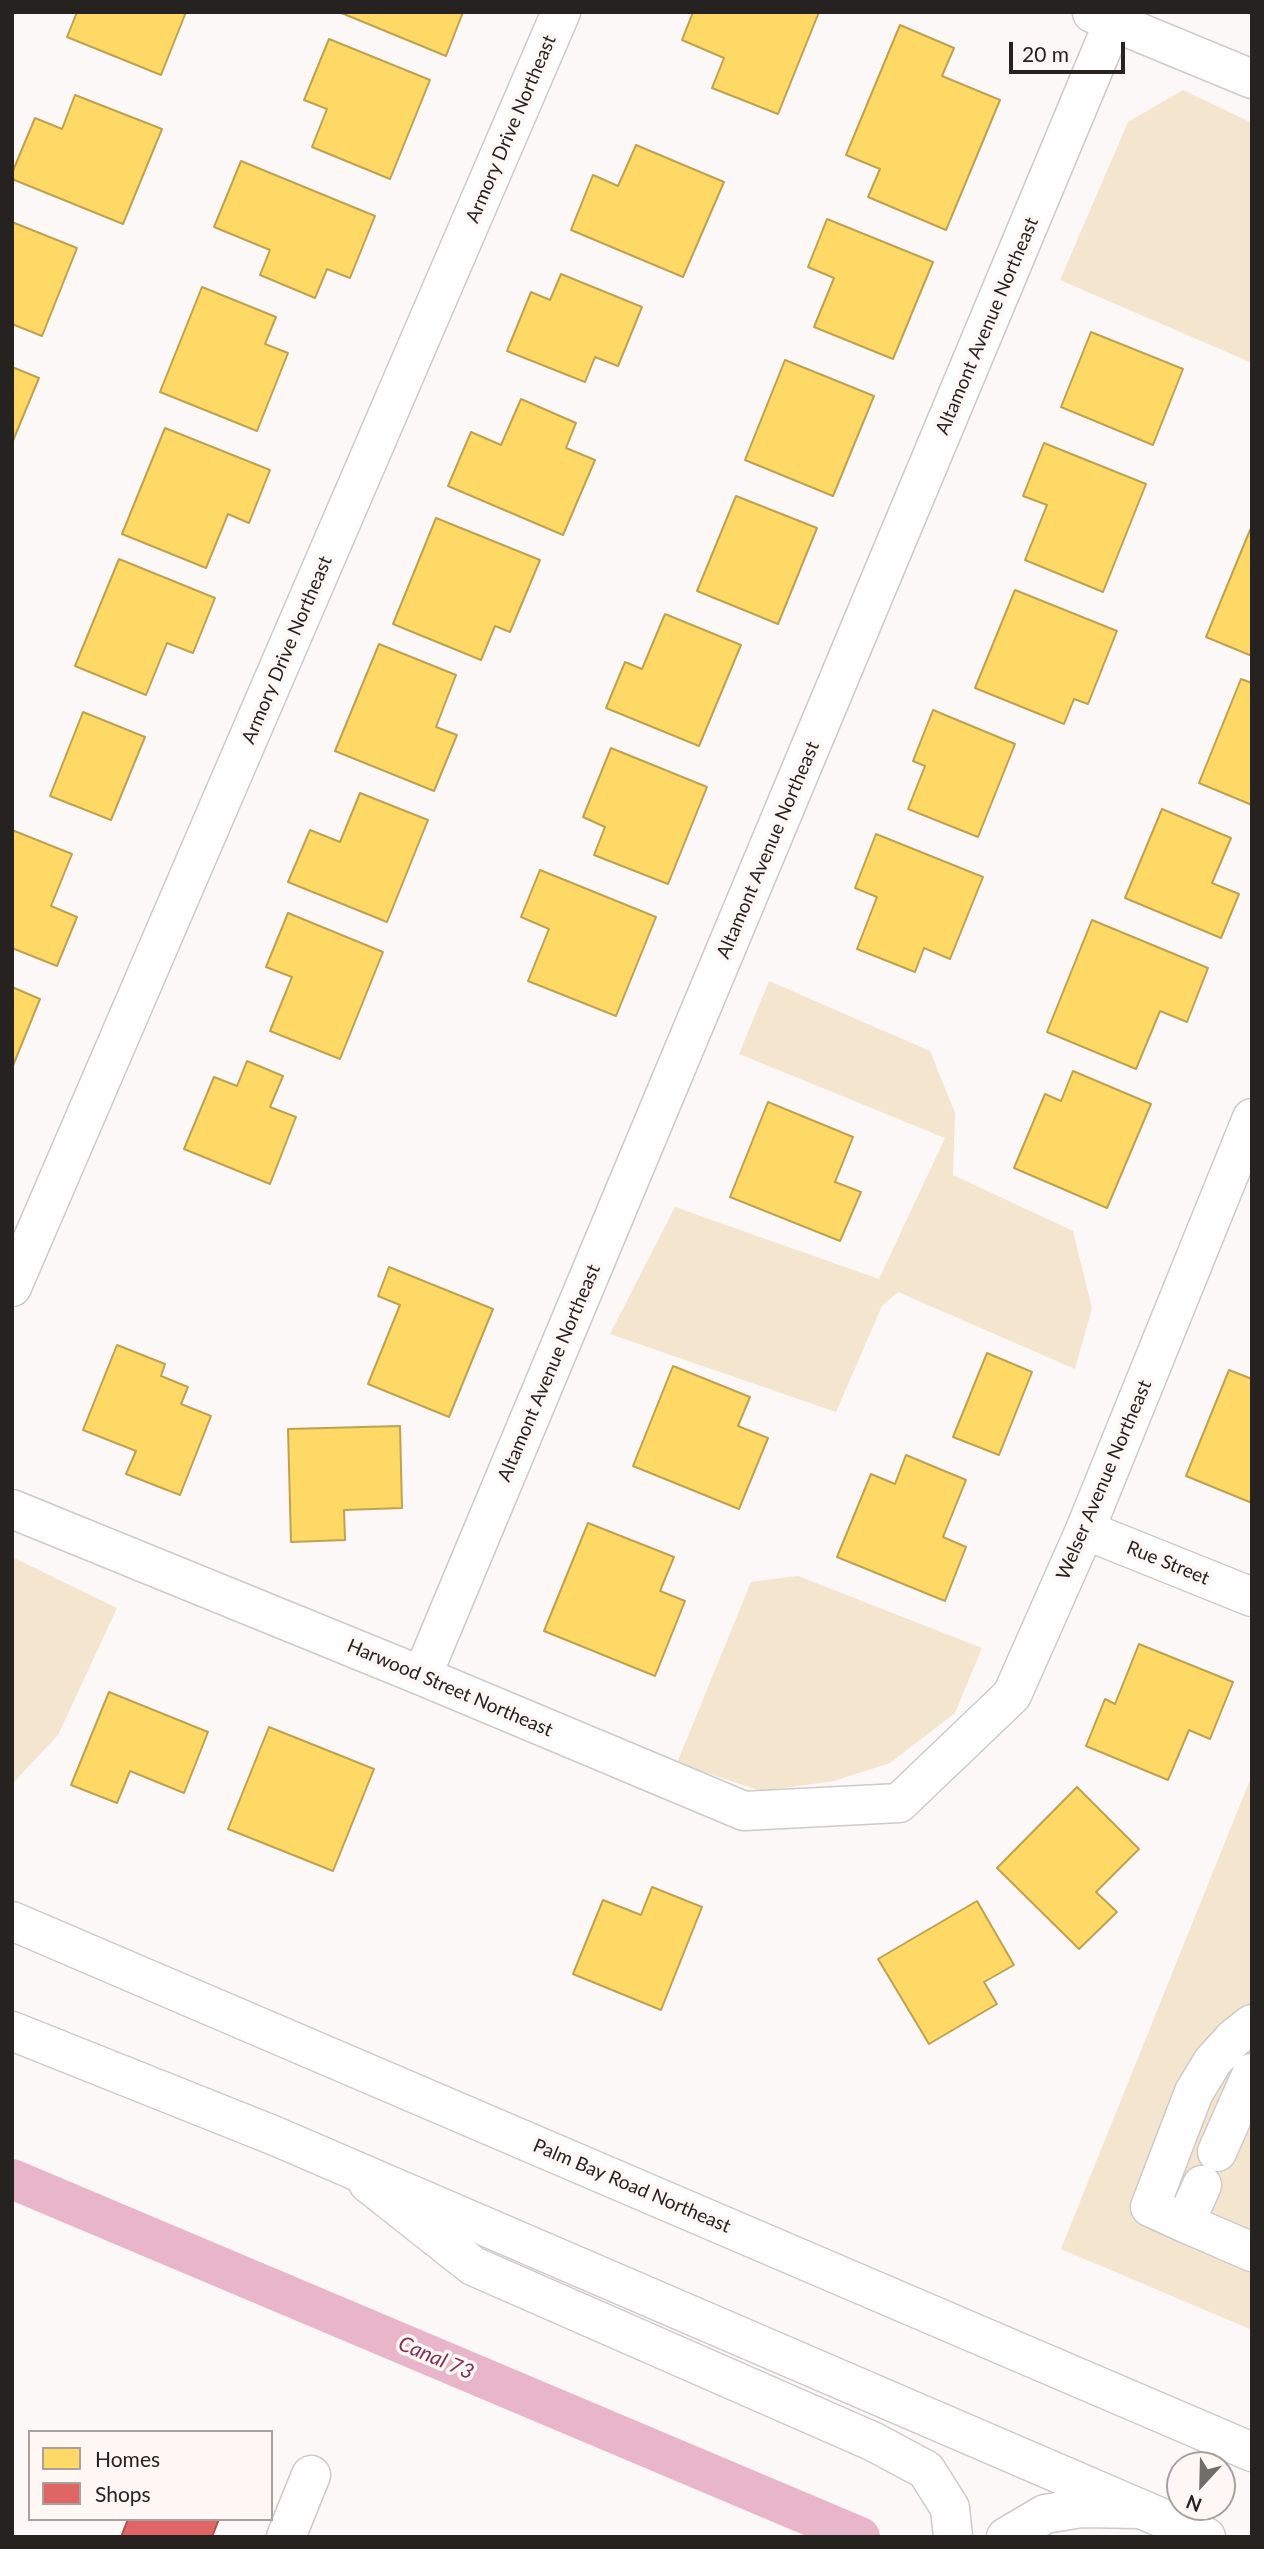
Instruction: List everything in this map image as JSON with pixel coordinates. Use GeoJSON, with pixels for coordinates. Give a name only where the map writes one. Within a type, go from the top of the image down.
{"type":"FeatureCollection","features":[{"type":"Feature","properties":{"kind":"street","name":"Armory Drive Northeast"},"geometry":{"type":"LineString","coordinates":[[12,1287],[561,12]]}},
{"type":"Feature","properties":{"kind":"street"},"geometry":{"type":"LineString","coordinates":[[1102,18],[1252,79]]}},
{"type":"Feature","properties":{"kind":"street","name":"Altamont Avenue Northeast"},"geometry":{"type":"LineString","coordinates":[[422,1676],[1102,18]]}},
{"type":"Feature","properties":{"kind":"street","name":"Welser Avenue Northeast"},"geometry":{"type":"LineString","coordinates":[[899,1803],[1012,1695],[1085,1530],[1252,1118]]}},
{"type":"Feature","properties":{"kind":"street","name":"Harwood Street Northeast"},"geometry":{"type":"LineString","coordinates":[[12,1509],[744,1811],[899,1803]]}},
{"type":"Feature","properties":{"kind":"street","name":"Rue Street"},"geometry":{"type":"LineString","coordinates":[[1085,1530],[1252,1597]]}},
{"type":"Feature","properties":{"kind":"street","name":"Palm Bay Road Northeast"},"geometry":{"type":"LineString","coordinates":[[12,1921],[1252,2452]]}},
{"type":"Feature","properties":{"kind":"street"},"geometry":{"type":"LineString","coordinates":[[1252,2024],[1234,2038],[1213,2061],[1194,2092],[1150,2207],[1252,2252]]}},
{"type":"Feature","properties":{"kind":"street"},"geometry":{"type":"LineString","coordinates":[[12,2031],[275,2136],[1206,2537]]}},
{"type":"Feature","properties":{"kind":"street"},"geometry":{"type":"LineString","coordinates":[[1185,2223],[1252,2073]]}},
{"type":"Feature","properties":{"kind":"street"},"geometry":{"type":"LineString","coordinates":[[352,2171],[473,2266],[874,2442],[926,2470],[950,2508],[953,2537]]}},
{"type":"Feature","properties":{"kind":"street"},"geometry":{"type":"LineString","coordinates":[[286,2537],[311,2474]]}},
{"type":"Feature","properties":{"kind":"street"},"geometry":{"type":"LineString","coordinates":[[1006,2537],[1045,2514],[1081,2508],[1141,2509]]}},
{"type":"Feature","properties":{"kind":"shaded area"},"geometry":{"type":"Polygon","coordinates":[[[1183,90],[1252,123],[1252,363],[1060,280],[1128,122],[1183,90]]]}},
{"type":"Feature","properties":{"kind":"shaded area"},"geometry":{"type":"Polygon","coordinates":[[[769,981],[930,1051],[955,1113],[953,1175],[1073,1231],[1092,1308],[1075,1369],[898,1292],[882,1306],[836,1412],[610,1334],[675,1207],[879,1279],[945,1138],[739,1054],[769,981]]]}},
{"type":"Feature","properties":{"kind":"shaded area"},"geometry":{"type":"Polygon","coordinates":[[[12,1557],[117,1608],[58,1735],[12,1784],[12,1557]]]}},
{"type":"Feature","properties":{"kind":"shaded area"},"geometry":{"type":"Polygon","coordinates":[[[798,1576],[982,1648],[955,1713],[890,1763],[834,1781],[761,1791],[677,1763],[751,1582],[798,1576]]]}},
{"type":"Feature","properties":{"kind":"shaded area"},"geometry":{"type":"Polygon","coordinates":[[[1252,1775],[1252,2330],[1061,2249],[1252,1775]]]}},
{"type":"Feature","properties":{"kind":"building: Homes"},"geometry":{"type":"Polygon","coordinates":[[[77,12],[186,12],[161,75],[67,37],[77,12]]]}},
{"type":"Feature","properties":{"kind":"building: Homes"},"geometry":{"type":"Polygon","coordinates":[[[339,12],[463,12],[446,56],[339,12]]]}},
{"type":"Feature","properties":{"kind":"building: Homes"},"geometry":{"type":"Polygon","coordinates":[[[693,12],[819,12],[778,114],[712,88],[724,58],[682,40],[693,12]]]}},
{"type":"Feature","properties":{"kind":"building: Homes"},"geometry":{"type":"Polygon","coordinates":[[[900,25],[954,48],[942,76],[1000,100],[946,230],[868,197],[880,169],[846,155],[900,25]]]}},
{"type":"Feature","properties":{"kind":"building: Homes"},"geometry":{"type":"Polygon","coordinates":[[[329,39],[430,80],[390,179],[312,147],[327,109],[304,100],[329,39]]]}},
{"type":"Feature","properties":{"kind":"building: Homes"},"geometry":{"type":"Polygon","coordinates":[[[75,95],[162,129],[123,224],[12,179],[12,173],[35,118],[62,129],[75,95]]]}},
{"type":"Feature","properties":{"kind":"building: Homes"},"geometry":{"type":"Polygon","coordinates":[[[636,145],[724,182],[683,277],[571,230],[593,175],[618,186],[636,145]]]}},
{"type":"Feature","properties":{"kind":"building: Homes"},"geometry":{"type":"Polygon","coordinates":[[[241,161],[375,216],[350,278],[327,269],[315,298],[260,275],[270,250],[214,227],[241,161]]]}},
{"type":"Feature","properties":{"kind":"building: Homes"},"geometry":{"type":"Polygon","coordinates":[[[827,219],[933,262],[893,359],[814,327],[834,278],[808,267],[827,219]]]}},
{"type":"Feature","properties":{"kind":"building: Homes"},"geometry":{"type":"Polygon","coordinates":[[[12,222],[77,248],[42,336],[12,324],[12,222]]]}},
{"type":"Feature","properties":{"kind":"building: Homes"},"geometry":{"type":"Polygon","coordinates":[[[561,274],[642,307],[618,366],[595,357],[585,382],[507,351],[531,292],[550,300],[561,274]]]}},
{"type":"Feature","properties":{"kind":"building: Homes"},"geometry":{"type":"Polygon","coordinates":[[[202,287],[276,317],[265,344],[288,353],[257,431],[160,392],[202,287]]]}},
{"type":"Feature","properties":{"kind":"building: Homes"},"geometry":{"type":"Polygon","coordinates":[[[1091,332],[1183,369],[1153,445],[1061,407],[1091,332]]]}},
{"type":"Feature","properties":{"kind":"building: Homes"},"geometry":{"type":"Polygon","coordinates":[[[785,360],[874,396],[833,496],[745,460],[785,360]]]}},
{"type":"Feature","properties":{"kind":"building: Homes"},"geometry":{"type":"Polygon","coordinates":[[[12,367],[39,378],[12,443],[12,367]]]}},
{"type":"Feature","properties":{"kind":"building: Homes"},"geometry":{"type":"Polygon","coordinates":[[[521,399],[576,423],[566,448],[595,460],[563,535],[448,486],[471,432],[501,445],[521,399]]]}},
{"type":"Feature","properties":{"kind":"building: Homes"},"geometry":{"type":"Polygon","coordinates":[[[165,428],[270,470],[249,523],[228,514],[206,568],[122,534],[165,428]]]}},
{"type":"Feature","properties":{"kind":"building: Homes"},"geometry":{"type":"Polygon","coordinates":[[[1044,443],[1146,484],[1103,592],[1025,560],[1047,505],[1023,496],[1044,443]]]}},
{"type":"Feature","properties":{"kind":"building: Homes"},"geometry":{"type":"Polygon","coordinates":[[[736,496],[817,528],[778,624],[697,591],[736,496]]]}},
{"type":"Feature","properties":{"kind":"building: Homes"},"geometry":{"type":"Polygon","coordinates":[[[436,518],[540,560],[510,632],[495,626],[481,660],[393,624],[436,518]]]}},
{"type":"Feature","properties":{"kind":"building: Homes"},"geometry":{"type":"Polygon","coordinates":[[[1252,530],[1252,656],[1206,637],[1252,530]]]}},
{"type":"Feature","properties":{"kind":"building: Homes"},"geometry":{"type":"Polygon","coordinates":[[[119,559],[215,598],[193,653],[167,643],[146,695],[75,666],[119,559]]]}},
{"type":"Feature","properties":{"kind":"building: Homes"},"geometry":{"type":"Polygon","coordinates":[[[1015,590],[1117,631],[1088,704],[1074,699],[1064,724],[975,688],[1015,590]]]}},
{"type":"Feature","properties":{"kind":"building: Homes"},"geometry":{"type":"Polygon","coordinates":[[[665,614],[741,645],[699,746],[606,708],[625,662],[642,669],[665,614]]]}},
{"type":"Feature","properties":{"kind":"building: Homes"},"geometry":{"type":"Polygon","coordinates":[[[379,644],[456,675],[436,727],[457,735],[434,791],[335,751],[379,644]]]}},
{"type":"Feature","properties":{"kind":"building: Homes"},"geometry":{"type":"Polygon","coordinates":[[[1241,679],[1252,683],[1252,805],[1199,783],[1241,679]]]}},
{"type":"Feature","properties":{"kind":"building: Homes"},"geometry":{"type":"Polygon","coordinates":[[[933,710],[1015,744],[978,837],[908,809],[925,766],[913,761],[933,710]]]}},
{"type":"Feature","properties":{"kind":"building: Homes"},"geometry":{"type":"Polygon","coordinates":[[[83,712],[145,737],[111,820],[50,796],[83,712]]]}},
{"type":"Feature","properties":{"kind":"building: Homes"},"geometry":{"type":"Polygon","coordinates":[[[611,748],[707,787],[668,884],[594,855],[605,827],[583,817],[611,748]]]}},
{"type":"Feature","properties":{"kind":"building: Homes"},"geometry":{"type":"Polygon","coordinates":[[[360,793],[428,820],[387,922],[288,882],[310,830],[340,842],[360,793]]]}},
{"type":"Feature","properties":{"kind":"building: Homes"},"geometry":{"type":"Polygon","coordinates":[[[1162,809],[1231,838],[1212,883],[1239,894],[1221,938],[1125,898],[1162,809]]]}},
{"type":"Feature","properties":{"kind":"building: Homes"},"geometry":{"type":"Polygon","coordinates":[[[12,830],[72,854],[51,906],[77,917],[57,966],[12,948],[12,830]]]}},
{"type":"Feature","properties":{"kind":"building: Homes"},"geometry":{"type":"Polygon","coordinates":[[[876,834],[983,877],[950,959],[924,948],[915,972],[857,949],[877,897],[855,888],[876,834]]]}},
{"type":"Feature","properties":{"kind":"building: Homes"},"geometry":{"type":"Polygon","coordinates":[[[540,870],[656,917],[616,1016],[528,981],[549,929],[521,917],[540,870]]]}},
{"type":"Feature","properties":{"kind":"building: Homes"},"geometry":{"type":"Polygon","coordinates":[[[288,913],[383,952],[340,1059],[270,1031],[292,977],[266,967],[288,913]]]}},
{"type":"Feature","properties":{"kind":"building: Homes"},"geometry":{"type":"Polygon","coordinates":[[[1092,920],[1208,968],[1187,1022],[1160,1011],[1136,1069],[1047,1032],[1092,920]]]}},
{"type":"Feature","properties":{"kind":"building: Homes"},"geometry":{"type":"Polygon","coordinates":[[[12,987],[40,999],[12,1068],[12,987]]]}},
{"type":"Feature","properties":{"kind":"building: Homes"},"geometry":{"type":"Polygon","coordinates":[[[247,1061],[283,1076],[270,1107],[296,1117],[270,1184],[184,1149],[214,1077],[237,1086],[247,1061]]]}},
{"type":"Feature","properties":{"kind":"building: Homes"},"geometry":{"type":"Polygon","coordinates":[[[1073,1071],[1151,1104],[1107,1208],[1014,1168],[1045,1094],[1061,1101],[1073,1071]]]}},
{"type":"Feature","properties":{"kind":"building: Homes"},"geometry":{"type":"Polygon","coordinates":[[[768,1102],[853,1137],[835,1182],[861,1192],[840,1241],[730,1197],[768,1102]]]}},
{"type":"Feature","properties":{"kind":"building: Homes"},"geometry":{"type":"Polygon","coordinates":[[[389,1267],[493,1309],[449,1417],[368,1384],[400,1305],[378,1296],[389,1267]]]}},
{"type":"Feature","properties":{"kind":"building: Homes"},"geometry":{"type":"Polygon","coordinates":[[[117,1345],[165,1364],[161,1376],[188,1387],[181,1404],[211,1416],[180,1495],[126,1474],[136,1451],[83,1430],[117,1345]]]}},
{"type":"Feature","properties":{"kind":"building: Homes"},"geometry":{"type":"Polygon","coordinates":[[[987,1353],[1032,1372],[999,1455],[953,1437],[987,1353]]]}},
{"type":"Feature","properties":{"kind":"building: Homes"},"geometry":{"type":"Polygon","coordinates":[[[673,1366],[750,1397],[738,1426],[768,1438],[739,1509],[633,1466],[673,1366]]]}},
{"type":"Feature","properties":{"kind":"building: Homes"},"geometry":{"type":"Polygon","coordinates":[[[1229,1370],[1252,1379],[1252,1503],[1186,1476],[1229,1370]]]}},
{"type":"Feature","properties":{"kind":"building: Homes"},"geometry":{"type":"Polygon","coordinates":[[[400,1426],[402,1508],[344,1510],[345,1540],[291,1542],[288,1429],[400,1426]]]}},
{"type":"Feature","properties":{"kind":"building: Homes"},"geometry":{"type":"Polygon","coordinates":[[[906,1455],[966,1480],[943,1537],[966,1547],[945,1601],[837,1557],[871,1474],[895,1484],[906,1455]]]}},
{"type":"Feature","properties":{"kind":"building: Homes"},"geometry":{"type":"Polygon","coordinates":[[[588,1523],[674,1557],[660,1591],[685,1601],[655,1676],[544,1631],[588,1523]]]}},
{"type":"Feature","properties":{"kind":"building: Homes"},"geometry":{"type":"Polygon","coordinates":[[[1139,1644],[1233,1682],[1210,1739],[1189,1730],[1168,1780],[1086,1746],[1105,1699],[1115,1704],[1139,1644]]]}},
{"type":"Feature","properties":{"kind":"building: Homes"},"geometry":{"type":"Polygon","coordinates":[[[109,1692],[208,1732],[184,1793],[130,1771],[117,1803],[71,1785],[109,1692]]]}},
{"type":"Feature","properties":{"kind":"building: Homes"},"geometry":{"type":"Polygon","coordinates":[[[269,1727],[374,1769],[333,1871],[228,1829],[269,1727]]]}},
{"type":"Feature","properties":{"kind":"building: Homes"},"geometry":{"type":"Polygon","coordinates":[[[1077,1787],[1139,1849],[1096,1892],[1117,1912],[1079,1949],[997,1868],[1077,1787]]]}},
{"type":"Feature","properties":{"kind":"building: Homes"},"geometry":{"type":"Polygon","coordinates":[[[652,1887],[702,1907],[661,2010],[573,1974],[603,1900],[641,1915],[652,1887]]]}},
{"type":"Feature","properties":{"kind":"building: Homes"},"geometry":{"type":"Polygon","coordinates":[[[977,1901],[1014,1965],[984,1982],[997,2004],[929,2044],[878,1959],[977,1901]]]}},
{"type":"Feature","properties":{"kind":"building: Shops"},"geometry":{"type":"Polygon","coordinates":[[[127,2521],[218,2521],[212,2537],[121,2537],[127,2521]]]}},
{"type":"Feature","properties":{"kind":"waterway","name":"Canal 73"},"geometry":{"type":"LineString","coordinates":[[12,2179],[860,2537]]}}]}
